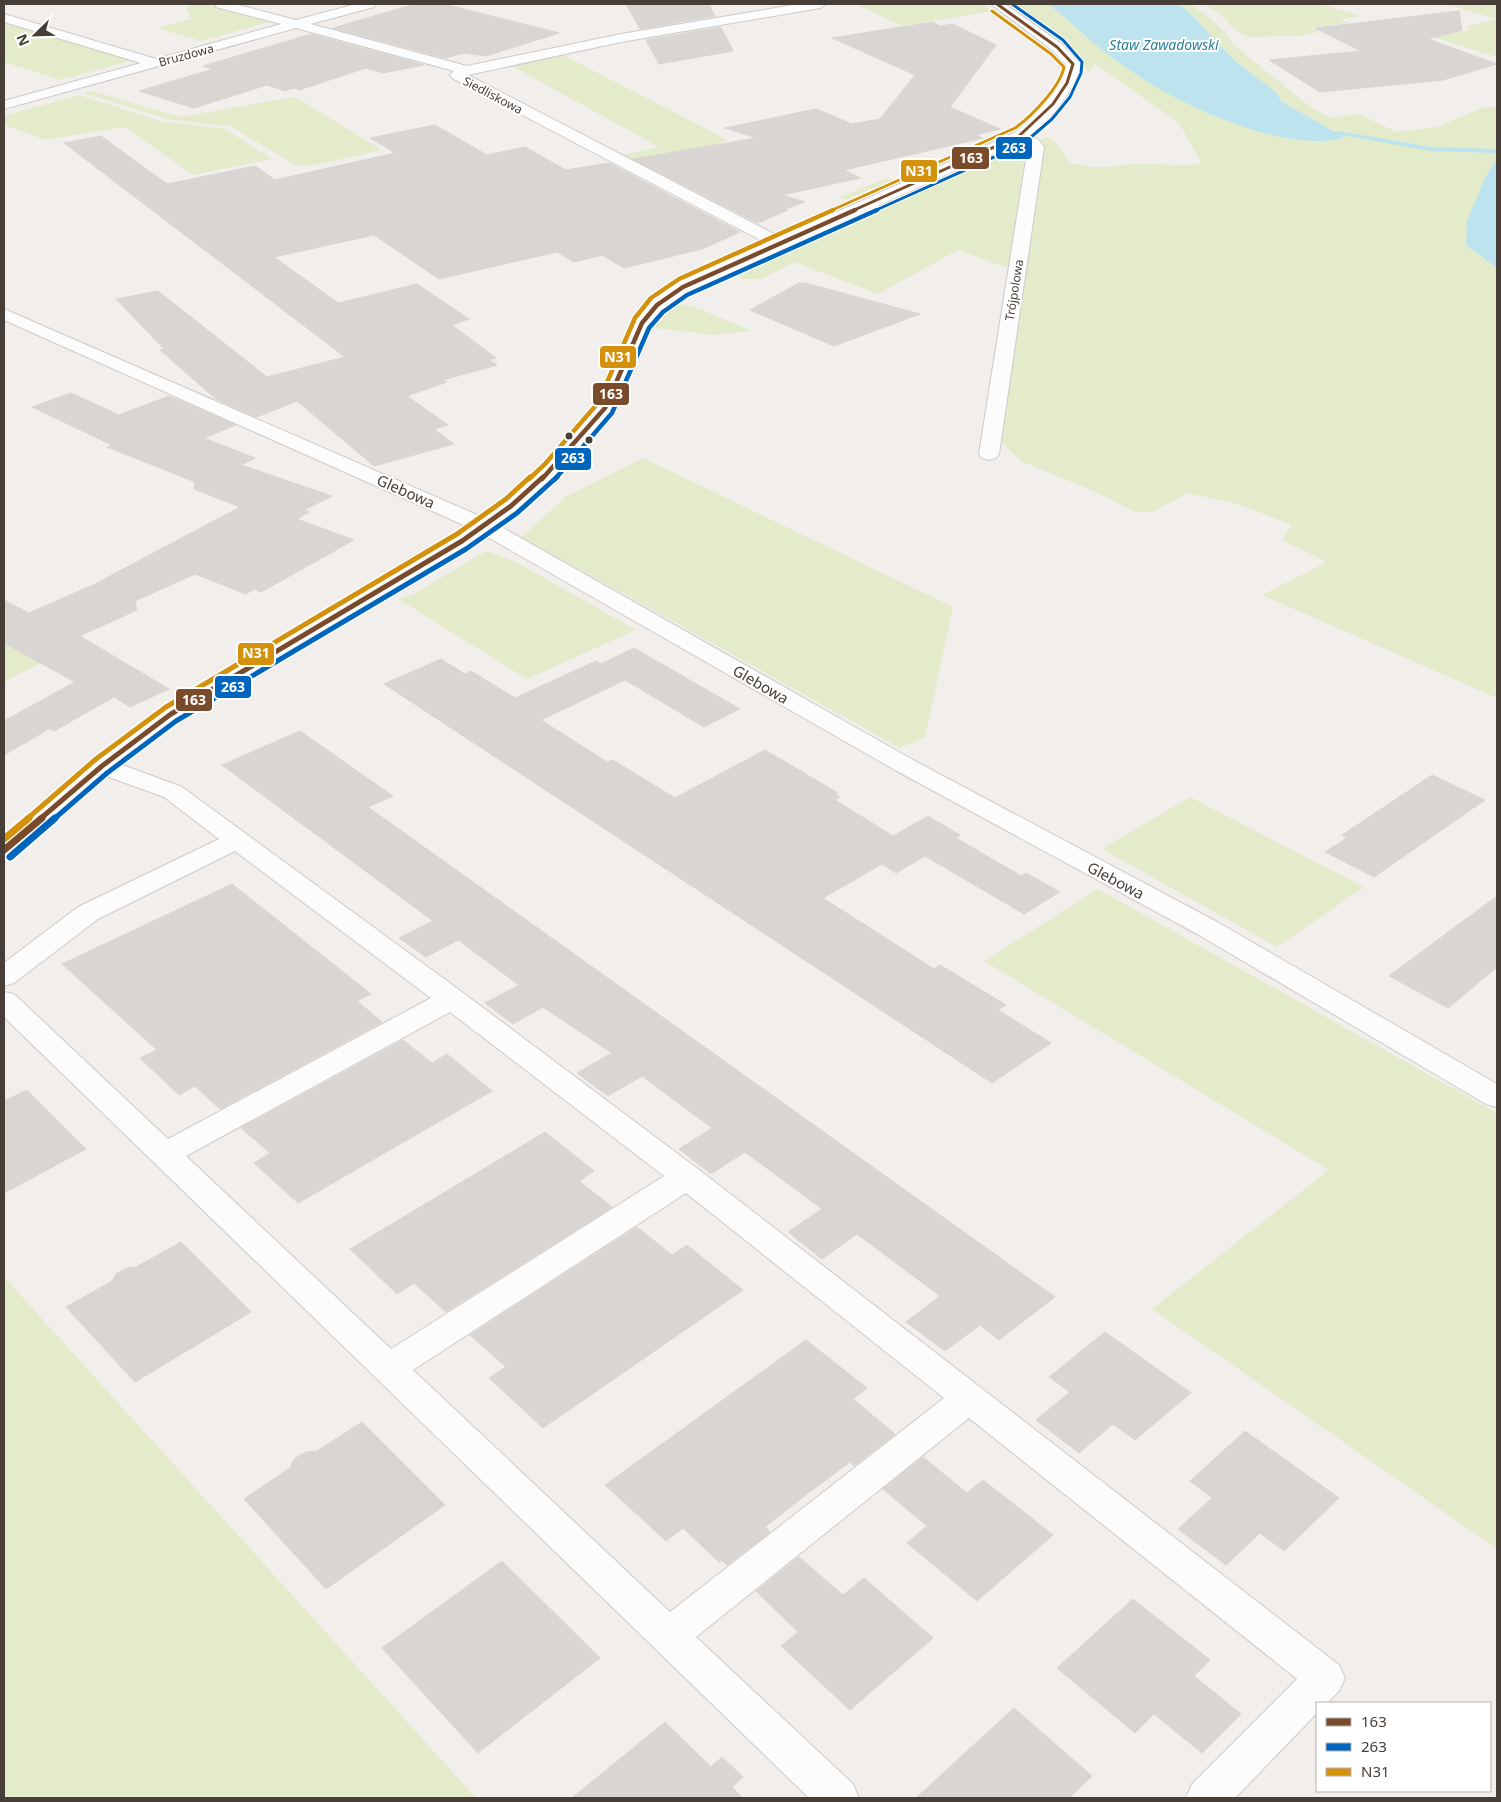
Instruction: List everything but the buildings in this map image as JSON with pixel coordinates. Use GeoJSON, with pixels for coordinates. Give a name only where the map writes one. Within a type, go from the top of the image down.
{"type":"FeatureCollection","features":[{"type":"Feature","properties":{"kind":"street"},"geometry":{"type":"LineString","coordinates":[[221,4],[468,70]]}},
{"type":"Feature","properties":{"kind":"street","name":"Bruzdowa"},"geometry":{"type":"LineString","coordinates":[[4,105],[369,4]]}},
{"type":"Feature","properties":{"kind":"street","name":"Siedliskowa"},"geometry":{"type":"LineString","coordinates":[[780,244],[457,75],[468,70],[621,38],[820,4]]}},
{"type":"Feature","properties":{"kind":"street"},"geometry":{"type":"LineString","coordinates":[[4,850],[141,735],[199,696],[484,526],[511,506],[551,470],[605,408],[614,392],[642,323],[656,305],[683,287],[1019,136],[1034,126],[1070,80],[1073,73],[1073,64],[1057,47],[997,4]]}},
{"type":"Feature","properties":{"kind":"street"},"geometry":{"type":"LineString","coordinates":[[4,18],[156,63]]}},
{"type":"Feature","properties":{"kind":"street","name":"Trójpolowa"},"geometry":{"type":"LineString","coordinates":[[989,454],[1036,146],[1034,143],[1019,136]]}},
{"type":"Feature","properties":{"kind":"street","name":"Glebowa"},"geometry":{"type":"LineString","coordinates":[[4,314],[484,526],[904,765],[1209,928],[1497,1097]]}},
{"type":"Feature","properties":{"kind":"street"},"geometry":{"type":"LineString","coordinates":[[102,766],[173,792],[452,999],[687,1177],[1325,1678],[1206,1798]]}},
{"type":"Feature","properties":{"kind":"street"},"geometry":{"type":"LineString","coordinates":[[4,977],[88,913],[238,840]]}},
{"type":"Feature","properties":{"kind":"street"},"geometry":{"type":"LineString","coordinates":[[165,1154],[452,999]]}},
{"type":"Feature","properties":{"kind":"street"},"geometry":{"type":"LineString","coordinates":[[4,1002],[165,1154],[667,1637],[838,1798]]}},
{"type":"Feature","properties":{"kind":"street"},"geometry":{"type":"LineString","coordinates":[[388,1369],[687,1177]]}},
{"type":"Feature","properties":{"kind":"street"},"geometry":{"type":"LineString","coordinates":[[667,1637],[969,1398]]}},
{"type":"Feature","properties":{"kind":"green space"},"geometry":{"type":"Polygon","coordinates":[[[195,4],[211,4],[272,21],[202,41],[156,28],[191,19],[186,7],[195,4]]]}},
{"type":"Feature","properties":{"kind":"green space"},"geometry":{"type":"Polygon","coordinates":[[[856,4],[983,4],[992,11],[902,26],[856,4]]]}},
{"type":"Feature","properties":{"kind":"green space"},"geometry":{"type":"Polygon","coordinates":[[[1008,4],[1047,4],[1106,53],[1154,86],[1235,124],[1293,139],[1320,140],[1344,137],[1281,101],[1276,92],[1235,61],[1186,9],[1177,4],[1189,4],[1202,12],[1222,29],[1234,45],[1309,106],[1330,118],[1358,114],[1397,132],[1437,127],[1484,107],[1497,107],[1497,158],[1486,176],[1492,266],[1497,268],[1497,698],[1262,595],[1327,562],[1282,540],[1292,525],[1238,504],[1187,493],[1153,512],[1135,512],[1098,493],[1021,461],[1000,441],[1041,140],[1047,137],[1054,141],[1070,163],[1080,165],[1103,167],[1135,164],[1202,164],[1179,123],[1095,64],[1089,72],[1063,46],[1008,4]]]}},
{"type":"Feature","properties":{"kind":"green space"},"geometry":{"type":"Polygon","coordinates":[[[1203,4],[1321,4],[1361,16],[1340,19],[1348,23],[1311,27],[1319,32],[1300,36],[1251,37],[1237,32],[1219,13],[1203,4]]]}},
{"type":"Feature","properties":{"kind":"green space"},"geometry":{"type":"Polygon","coordinates":[[[1446,4],[1497,4],[1497,57],[1427,35],[1465,31],[1471,29],[1464,27],[1496,19],[1446,4]]]}},
{"type":"Feature","properties":{"kind":"green space"},"geometry":{"type":"Polygon","coordinates":[[[4,21],[133,60],[60,80],[4,62],[4,21]]]}},
{"type":"Feature","properties":{"kind":"green space"},"geometry":{"type":"Polygon","coordinates":[[[559,53],[728,140],[682,157],[640,166],[619,156],[659,147],[508,64],[559,53]]]}},
{"type":"Feature","properties":{"kind":"green space"},"geometry":{"type":"Polygon","coordinates":[[[93,91],[179,117],[295,97],[382,150],[310,166],[297,166],[230,126],[167,119],[84,93],[93,91]]]}},
{"type":"Feature","properties":{"kind":"green space"},"geometry":{"type":"Polygon","coordinates":[[[79,95],[163,122],[225,129],[272,159],[193,175],[125,127],[46,140],[4,125],[4,116],[79,95]]]}},
{"type":"Feature","properties":{"kind":"green space"},"geometry":{"type":"Polygon","coordinates":[[[1015,146],[1023,146],[1026,150],[1008,268],[958,250],[878,294],[794,262],[762,279],[742,279],[736,273],[835,225],[839,226],[1015,146]]]}},
{"type":"Feature","properties":{"kind":"green space"},"geometry":{"type":"Polygon","coordinates":[[[887,178],[893,180],[846,200],[840,197],[887,178]]]}},
{"type":"Feature","properties":{"kind":"green space"},"geometry":{"type":"Polygon","coordinates":[[[681,304],[702,310],[752,331],[714,335],[654,328],[664,316],[681,304]]]}},
{"type":"Feature","properties":{"kind":"green space"},"geometry":{"type":"Polygon","coordinates":[[[643,458],[953,607],[925,737],[900,748],[522,537],[565,497],[643,458]]]}},
{"type":"Feature","properties":{"kind":"green space"},"geometry":{"type":"Polygon","coordinates":[[[486,551],[516,562],[636,630],[527,679],[398,599],[412,595],[486,551]]]}},
{"type":"Feature","properties":{"kind":"green space"},"geometry":{"type":"Polygon","coordinates":[[[4,643],[41,663],[4,682],[4,643]]]}},
{"type":"Feature","properties":{"kind":"green space"},"geometry":{"type":"Polygon","coordinates":[[[1190,797],[1364,887],[1277,947],[1102,849],[1190,797]]]}},
{"type":"Feature","properties":{"kind":"green space"},"geometry":{"type":"Polygon","coordinates":[[[1098,889],[1497,1113],[1497,1549],[1152,1309],[1329,1170],[984,961],[1098,889]]]}},
{"type":"Feature","properties":{"kind":"green space"},"geometry":{"type":"Polygon","coordinates":[[[4,1277],[476,1798],[4,1798],[4,1277]]]}},
{"type":"Feature","properties":{"kind":"water","name":"Staw Zawadowski"},"geometry":{"type":"Polygon","coordinates":[[[1047,4],[1177,4],[1186,9],[1235,61],[1276,92],[1281,101],[1345,138],[1320,141],[1293,139],[1264,133],[1235,124],[1179,100],[1128,69],[1047,4]]]}},
{"type":"Feature","properties":{"kind":"water"},"geometry":{"type":"Polygon","coordinates":[[[1497,158],[1497,268],[1466,245],[1467,221],[1486,176],[1497,158]]]}},
{"type":"Feature","properties":{"kind":"waterway"},"geometry":{"type":"LineString","coordinates":[[1338,133],[1431,149],[1497,151]]}},
{"type":"Feature","properties":{"kind":"transit line","name":"163"},"geometry":{"type":"LineString","coordinates":[[4,850],[102,766],[171,714],[462,541],[511,506],[551,470],[605,408],[642,323],[657,305],[683,287],[1019,136],[1027,130],[1061,94],[1073,64],[1057,47],[997,4]]}},
{"type":"Feature","properties":{"kind":"transit line","name":"263"},"geometry":{"type":"LineString","coordinates":[[10,857],[107,773],[176,721],[466,549],[517,513],[558,476],[612,413],[649,328],[663,312],[687,295],[1023,144],[1032,138],[1052,119],[1070,97],[1081,73],[1082,62],[1063,40],[1012,4]]}},
{"type":"Feature","properties":{"kind":"transit line","name":"N31"},"geometry":{"type":"LineString","coordinates":[[4,839],[96,759],[166,707],[457,534],[506,499],[545,464],[598,403],[635,318],[651,298],[679,279],[1015,128],[1028,119],[1062,76],[1064,67],[1051,54],[992,11]]}}]}
